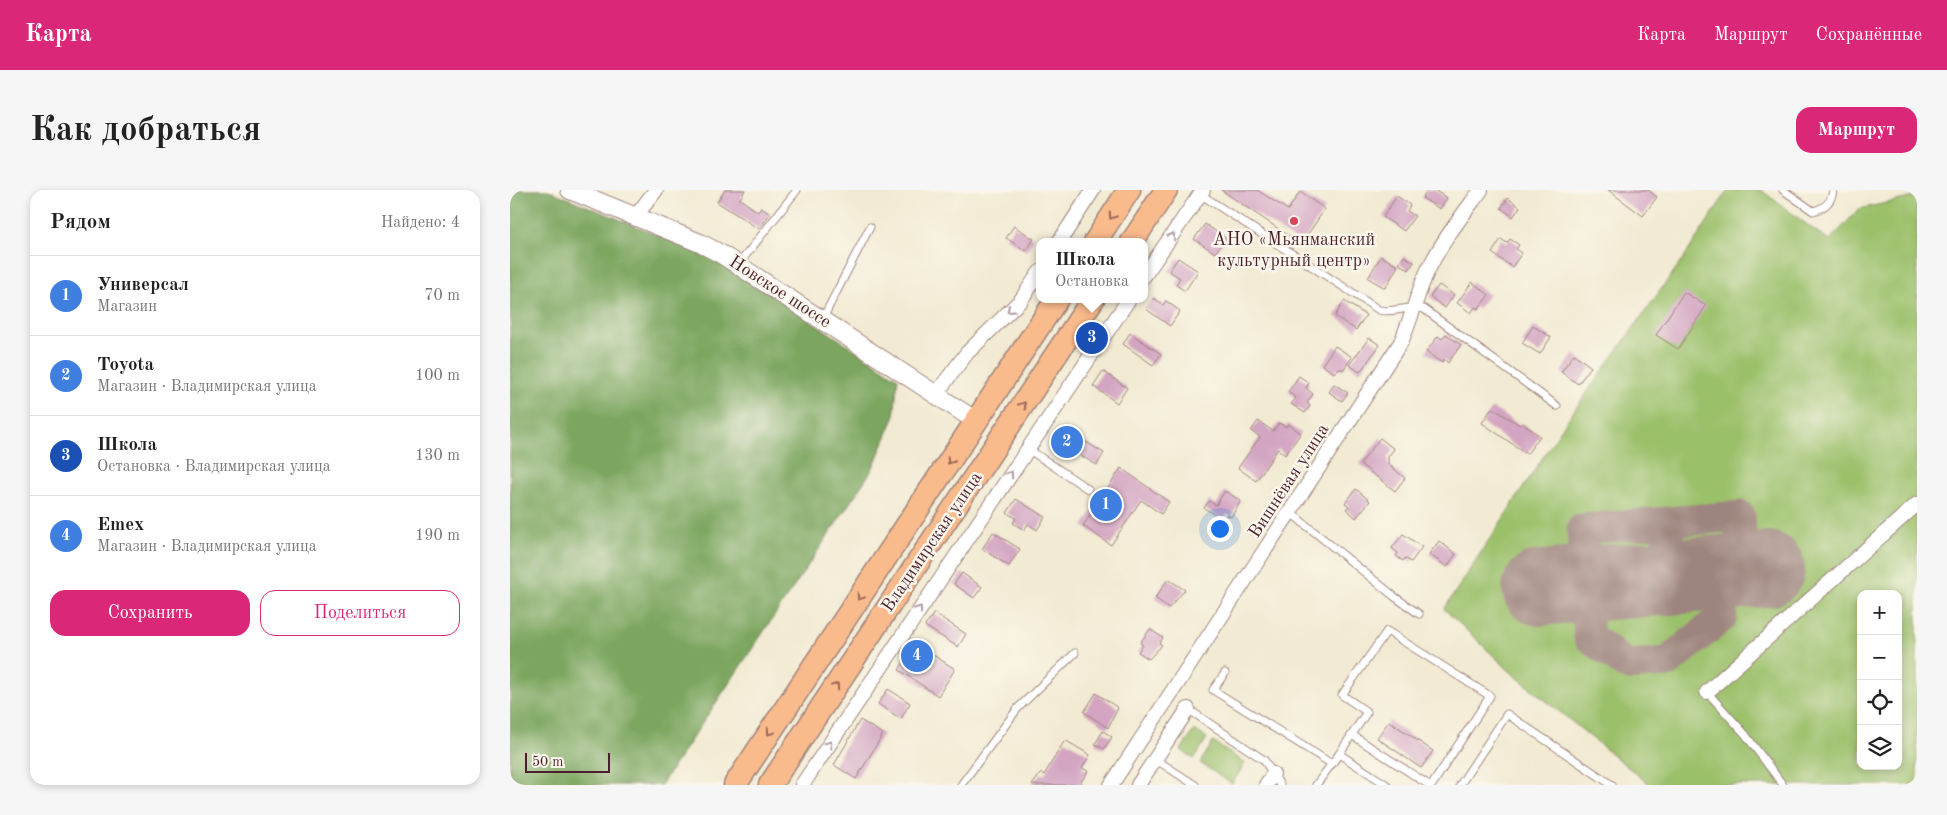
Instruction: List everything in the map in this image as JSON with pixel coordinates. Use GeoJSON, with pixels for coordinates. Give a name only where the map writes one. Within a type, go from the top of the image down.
{"type":"FeatureCollection","features":[{"type":"Feature","properties":{"kind":"highway"},"geometry":{"type":"LineString","coordinates":[[1098,238],[1129,190]]}},
{"type":"Feature","properties":{"kind":"highway"},"geometry":{"type":"LineString","coordinates":[[1135,238],[1166,190]]}},
{"type":"Feature","properties":{"kind":"highway","name":"Владимирская улица"},"geometry":{"type":"LineString","coordinates":[[735,785],[1054,303]]}},
{"type":"Feature","properties":{"kind":"highway","name":"Владимирская улица"},"geometry":{"type":"LineString","coordinates":[[773,784],[1091,303]]}},
{"type":"Feature","properties":{"kind":"street","name":"Новское шоссе"},"geometry":{"type":"LineString","coordinates":[[570,190],[700,243],[738,265],[976,421]]}},
{"type":"Feature","properties":{"kind":"street"},"geometry":{"type":"LineString","coordinates":[[635,217],[656,190]]}},
{"type":"Feature","properties":{"kind":"street"},"geometry":{"type":"LineString","coordinates":[[1062,238],[1093,190]]}},
{"type":"Feature","properties":{"kind":"street","name":"Вишнёвая улица"},"geometry":{"type":"LineString","coordinates":[[1111,785],[1401,342],[1416,306],[1424,279],[1434,259],[1481,190]]}},
{"type":"Feature","properties":{"kind":"street"},"geometry":{"type":"LineString","coordinates":[[1148,270],[1201,192]]}},
{"type":"Feature","properties":{"kind":"street"},"geometry":{"type":"LineString","coordinates":[[936,394],[967,353],[1021,300],[1036,278]]}},
{"type":"Feature","properties":{"kind":"street"},"geometry":{"type":"LineString","coordinates":[[802,785],[1126,303]]}},
{"type":"Feature","properties":{"kind":"street"},"geometry":{"type":"LineString","coordinates":[[1707,692],[1917,504]]}},
{"type":"Feature","properties":{"kind":"street"},"geometry":{"type":"LineString","coordinates":[[1138,785],[1188,710]]}},
{"type":"Feature","properties":{"kind":"lane"},"geometry":{"type":"LineString","coordinates":[[738,265],[797,190]]}},
{"type":"Feature","properties":{"kind":"lane"},"geometry":{"type":"LineString","coordinates":[[1783,190],[1813,211],[1828,203],[1832,198],[1833,190]]}},
{"type":"Feature","properties":{"kind":"lane"},"geometry":{"type":"LineString","coordinates":[[1201,192],[1379,310],[1386,312],[1416,306],[1424,309],[1557,406]]}},
{"type":"Feature","properties":{"kind":"lane"},"geometry":{"type":"LineString","coordinates":[[822,320],[870,227]]}},
{"type":"Feature","properties":{"kind":"lane"},"geometry":{"type":"LineString","coordinates":[[1027,449],[1088,489]]}},
{"type":"Feature","properties":{"kind":"lane"},"geometry":{"type":"LineString","coordinates":[[1290,513],[1395,598],[1419,614]]}},
{"type":"Feature","properties":{"kind":"lane"},"geometry":{"type":"LineString","coordinates":[[1316,785],[1366,712],[1342,696],[1387,630],[1490,696],[1430,785],[1352,735]]}},
{"type":"Feature","properties":{"kind":"lane"},"geometry":{"type":"LineString","coordinates":[[960,785],[1018,708],[1074,653]]}},
{"type":"Feature","properties":{"kind":"lane"},"geometry":{"type":"LineString","coordinates":[[1225,673],[1213,690],[1332,764]]}},
{"type":"Feature","properties":{"kind":"lane"},"geometry":{"type":"LineString","coordinates":[[1707,692],[1745,734],[1783,785]]}},
{"type":"Feature","properties":{"kind":"lane"},"geometry":{"type":"LineString","coordinates":[[1188,710],[1264,760],[1273,781]]}},
{"type":"Feature","properties":{"kind":"lane"},"geometry":{"type":"LineString","coordinates":[[1460,785],[1507,714],[1612,785]]}},
{"type":"Feature","properties":{"kind":"lane"},"geometry":{"type":"LineString","coordinates":[[1339,754],[1387,785]]}},
{"type":"Feature","properties":{"kind":"lane"},"geometry":{"type":"LineString","coordinates":[[1155,759],[1193,784]]}},
{"type":"Feature","properties":{"kind":"green space"},"geometry":{"type":"Polygon","coordinates":[[[510,190],[548,190],[716,259],[898,378],[894,418],[872,470],[661,785],[510,785],[510,190]]]}},
{"type":"Feature","properties":{"kind":"green space"},"geometry":{"type":"Polygon","coordinates":[[[1728,190],[1761,190],[1829,241],[1859,209],[1914,197],[1917,194],[1917,785],[1650,785],[1513,674],[1444,609],[1566,422],[1685,256],[1728,190]]]}},
{"type":"Feature","properties":{"kind":"green space"},"geometry":{"type":"Polygon","coordinates":[[[1194,730],[1207,738],[1194,759],[1181,750],[1194,730]]]}},
{"type":"Feature","properties":{"kind":"green space"},"geometry":{"type":"Polygon","coordinates":[[[1213,742],[1245,763],[1232,784],[1200,763],[1213,742]]]}},
{"type":"Feature","properties":{"kind":"building"},"geometry":{"type":"Polygon","coordinates":[[[725,190],[745,190],[740,199],[758,212],[761,208],[770,214],[759,229],[717,202],[725,190]]]}},
{"type":"Feature","properties":{"kind":"building"},"geometry":{"type":"Polygon","coordinates":[[[1221,190],[1257,190],[1288,210],[1300,192],[1325,209],[1301,244],[1221,190]]]}},
{"type":"Feature","properties":{"kind":"building"},"geometry":{"type":"Polygon","coordinates":[[[1427,190],[1434,190],[1447,198],[1440,209],[1422,198],[1427,190]]]}},
{"type":"Feature","properties":{"kind":"building"},"geometry":{"type":"Polygon","coordinates":[[[1608,190],[1648,190],[1657,197],[1643,216],[1608,190]]]}},
{"type":"Feature","properties":{"kind":"building"},"geometry":{"type":"Polygon","coordinates":[[[1397,196],[1410,205],[1407,211],[1415,216],[1404,231],[1383,217],[1397,196]]]}},
{"type":"Feature","properties":{"kind":"building"},"geometry":{"type":"Polygon","coordinates":[[[1508,198],[1520,207],[1513,217],[1501,208],[1508,198]]]}},
{"type":"Feature","properties":{"kind":"building"},"geometry":{"type":"Polygon","coordinates":[[[1205,224],[1226,238],[1215,253],[1194,239],[1205,224]]]}},
{"type":"Feature","properties":{"kind":"building"},"geometry":{"type":"Polygon","coordinates":[[[1014,226],[1034,239],[1026,251],[1006,238],[1014,226]]]}},
{"type":"Feature","properties":{"kind":"building"},"geometry":{"type":"Polygon","coordinates":[[[1501,239],[1507,243],[1510,239],[1519,245],[1516,249],[1522,253],[1512,267],[1492,253],[1501,239]]]}},
{"type":"Feature","properties":{"kind":"building"},"geometry":{"type":"Polygon","coordinates":[[[1381,256],[1398,266],[1385,288],[1368,278],[1381,256]]]}},
{"type":"Feature","properties":{"kind":"building"},"geometry":{"type":"Polygon","coordinates":[[[1404,256],[1414,262],[1409,270],[1399,264],[1404,256]]]}},
{"type":"Feature","properties":{"kind":"building"},"geometry":{"type":"Polygon","coordinates":[[[1178,258],[1198,271],[1185,291],[1176,285],[1180,278],[1169,271],[1178,258]]]}},
{"type":"Feature","properties":{"kind":"building"},"geometry":{"type":"Polygon","coordinates":[[[1472,282],[1489,295],[1478,309],[1475,307],[1471,313],[1457,303],[1472,282]]]}},
{"type":"Feature","properties":{"kind":"building"},"geometry":{"type":"Polygon","coordinates":[[[1439,285],[1454,295],[1445,308],[1430,297],[1439,285]]]}},
{"type":"Feature","properties":{"kind":"building"},"geometry":{"type":"Polygon","coordinates":[[[1684,292],[1706,306],[1678,349],[1656,335],[1684,292]]]}},
{"type":"Feature","properties":{"kind":"building"},"geometry":{"type":"Polygon","coordinates":[[[1154,298],[1163,305],[1166,301],[1180,311],[1170,326],[1146,309],[1154,298]]]}},
{"type":"Feature","properties":{"kind":"building"},"geometry":{"type":"Polygon","coordinates":[[[1344,301],[1366,315],[1356,330],[1335,316],[1344,301]]]}},
{"type":"Feature","properties":{"kind":"building"},"geometry":{"type":"Polygon","coordinates":[[[1533,326],[1551,337],[1540,354],[1522,343],[1533,326]]]}},
{"type":"Feature","properties":{"kind":"building"},"geometry":{"type":"Polygon","coordinates":[[[1130,333],[1161,354],[1153,365],[1123,344],[1130,333]]]}},
{"type":"Feature","properties":{"kind":"building"},"geometry":{"type":"Polygon","coordinates":[[[1446,334],[1461,345],[1448,363],[1444,359],[1442,363],[1426,352],[1438,336],[1442,339],[1446,334]]]}},
{"type":"Feature","properties":{"kind":"building"},"geometry":{"type":"Polygon","coordinates":[[[1369,338],[1380,345],[1360,372],[1349,365],[1369,338]]]}},
{"type":"Feature","properties":{"kind":"building"},"geometry":{"type":"Polygon","coordinates":[[[1335,346],[1352,357],[1344,369],[1338,369],[1334,373],[1322,365],[1335,346]]]}},
{"type":"Feature","properties":{"kind":"building"},"geometry":{"type":"Polygon","coordinates":[[[1574,354],[1591,367],[1578,384],[1561,372],[1574,354]]]}},
{"type":"Feature","properties":{"kind":"building"},"geometry":{"type":"Polygon","coordinates":[[[1103,371],[1127,388],[1117,403],[1093,386],[1103,371]]]}},
{"type":"Feature","properties":{"kind":"building"},"geometry":{"type":"Polygon","coordinates":[[[1299,376],[1309,383],[1306,388],[1313,394],[1307,403],[1310,406],[1305,413],[1291,404],[1296,398],[1288,392],[1299,376]]]}},
{"type":"Feature","properties":{"kind":"building"},"geometry":{"type":"Polygon","coordinates":[[[1334,384],[1348,393],[1342,401],[1329,392],[1334,384]]]}},
{"type":"Feature","properties":{"kind":"building"},"geometry":{"type":"Polygon","coordinates":[[[1492,408],[1520,425],[1522,423],[1540,436],[1527,454],[1482,423],[1492,408]]]}},
{"type":"Feature","properties":{"kind":"building"},"geometry":{"type":"Polygon","coordinates":[[[1258,421],[1273,431],[1279,423],[1286,427],[1288,424],[1301,433],[1285,455],[1278,449],[1256,481],[1238,468],[1260,437],[1251,431],[1258,421]]]}},
{"type":"Feature","properties":{"kind":"building"},"geometry":{"type":"Polygon","coordinates":[[[1065,429],[1104,453],[1097,465],[1057,442],[1065,429]]]}},
{"type":"Feature","properties":{"kind":"building"},"geometry":{"type":"Polygon","coordinates":[[[1380,438],[1394,449],[1388,457],[1388,464],[1405,478],[1395,491],[1360,464],[1380,438]]]}},
{"type":"Feature","properties":{"kind":"building"},"geometry":{"type":"Polygon","coordinates":[[[1121,468],[1169,502],[1161,514],[1141,500],[1111,545],[1083,526],[1121,468]]]}},
{"type":"Feature","properties":{"kind":"building"},"geometry":{"type":"Polygon","coordinates":[[[1356,489],[1370,501],[1356,518],[1346,509],[1349,506],[1345,503],[1356,489]]]}},
{"type":"Feature","properties":{"kind":"building"},"geometry":{"type":"Polygon","coordinates":[[[1225,491],[1241,501],[1231,517],[1227,514],[1224,520],[1204,508],[1209,501],[1216,505],[1225,491]]]}},
{"type":"Feature","properties":{"kind":"building"},"geometry":{"type":"Polygon","coordinates":[[[1016,499],[1045,517],[1037,530],[1028,524],[1024,530],[1013,523],[1016,518],[1007,513],[1016,499]]]}},
{"type":"Feature","properties":{"kind":"building"},"geometry":{"type":"Polygon","coordinates":[[[993,532],[1020,549],[1009,566],[982,549],[993,532]]]}},
{"type":"Feature","properties":{"kind":"building"},"geometry":{"type":"Polygon","coordinates":[[[1403,534],[1422,547],[1411,562],[1405,558],[1403,561],[1396,556],[1398,553],[1392,548],[1403,534]]]}},
{"type":"Feature","properties":{"kind":"building"},"geometry":{"type":"Polygon","coordinates":[[[1439,541],[1456,554],[1447,567],[1429,554],[1439,541]]]}},
{"type":"Feature","properties":{"kind":"building"},"geometry":{"type":"Polygon","coordinates":[[[962,573],[982,587],[974,598],[954,584],[962,573]]]}},
{"type":"Feature","properties":{"kind":"building"},"geometry":{"type":"Polygon","coordinates":[[[1168,579],[1185,590],[1169,608],[1155,598],[1168,579]]]}},
{"type":"Feature","properties":{"kind":"building"},"geometry":{"type":"Polygon","coordinates":[[[934,613],[966,634],[958,647],[925,626],[934,613]]]}},
{"type":"Feature","properties":{"kind":"building"},"geometry":{"type":"Polygon","coordinates":[[[1150,629],[1163,638],[1159,643],[1162,645],[1149,659],[1138,652],[1143,645],[1140,643],[1150,629]]]}},
{"type":"Feature","properties":{"kind":"building"},"geometry":{"type":"Polygon","coordinates":[[[916,644],[955,669],[938,696],[899,670],[916,644]]]}},
{"type":"Feature","properties":{"kind":"building"},"geometry":{"type":"Polygon","coordinates":[[[888,689],[910,703],[901,719],[878,704],[888,689]]]}},
{"type":"Feature","properties":{"kind":"building"},"geometry":{"type":"Polygon","coordinates":[[[1096,693],[1118,708],[1108,728],[1084,712],[1096,693]]]}},
{"type":"Feature","properties":{"kind":"building"},"geometry":{"type":"Polygon","coordinates":[[[860,720],[883,734],[856,779],[834,765],[860,720]]]}},
{"type":"Feature","properties":{"kind":"building"},"geometry":{"type":"Polygon","coordinates":[[[1389,721],[1433,751],[1421,768],[1377,738],[1389,721]]]}},
{"type":"Feature","properties":{"kind":"building"},"geometry":{"type":"Polygon","coordinates":[[[1103,731],[1112,737],[1104,749],[1095,744],[1103,731]]]}},
{"type":"Feature","properties":{"kind":"building"},"geometry":{"type":"Polygon","coordinates":[[[1065,740],[1090,755],[1082,768],[1088,771],[1079,785],[1032,785],[1041,773],[1044,775],[1065,740]]]}},
{"type":"Feature","properties":{"kind":"taxiway"},"geometry":{"type":"LineString","coordinates":[[1720,574],[1722,617],[1668,662],[1627,665],[1589,637],[1582,529],[1740,516],[1744,572]]}},
{"type":"Feature","properties":{"kind":"taxiway"},"geometry":{"type":"LineString","coordinates":[[1667,522],[1670,577]]}},
{"type":"Feature","properties":{"kind":"runway"},"geometry":{"type":"LineString","coordinates":[[1540,588],[1767,569]]}},
{"type":"Feature","properties":{"kind":"place","name":"АНО «Мьянманский культурный центр»"},"geometry":{"type":"Point","coordinates":[1294,221]}},
{"type":"Feature","properties":{"kind":"place","name":"Школа"},"geometry":{"type":"Point","coordinates":[1092,338]}},
{"type":"Feature","properties":{"kind":"place","name":"Toyota"},"geometry":{"type":"Point","coordinates":[1067,442]}},
{"type":"Feature","properties":{"kind":"place","name":"Универсал"},"geometry":{"type":"Point","coordinates":[1106,505]}},
{"type":"Feature","properties":{"kind":"place","name":"Emex"},"geometry":{"type":"Point","coordinates":[917,656]}}]}
